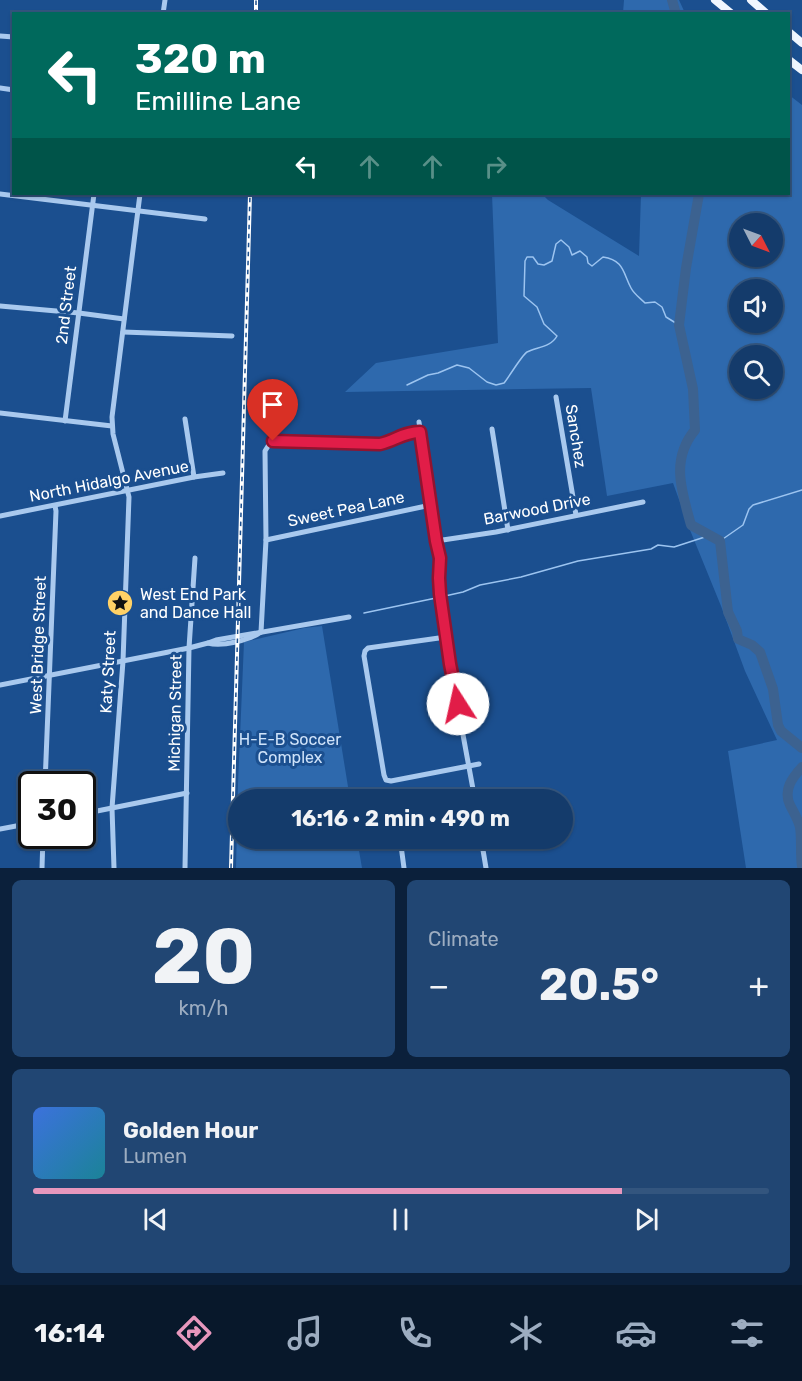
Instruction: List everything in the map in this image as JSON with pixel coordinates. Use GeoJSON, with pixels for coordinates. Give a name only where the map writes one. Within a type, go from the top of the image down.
{"type":"FeatureCollection","features":[{"type":"Feature","properties":{"kind":"main road"},"geometry":{"type":"LineString","coordinates":[[715,0],[730,12]]}},
{"type":"Feature","properties":{"kind":"main road"},"geometry":{"type":"LineString","coordinates":[[751,0],[765,12]]}},
{"type":"Feature","properties":{"kind":"main road"},"geometry":{"type":"LineString","coordinates":[[790,33],[802,43]]}},
{"type":"Feature","properties":{"kind":"main road"},"geometry":{"type":"LineString","coordinates":[[790,61],[802,70]]}},
{"type":"Feature","properties":{"kind":"street"},"geometry":{"type":"LineString","coordinates":[[0,194],[205,219]]}},
{"type":"Feature","properties":{"kind":"street","name":"2nd Street"},"geometry":{"type":"LineString","coordinates":[[65,421],[94,195]]}},
{"type":"Feature","properties":{"kind":"street","name":"Katy Street"},"geometry":{"type":"LineString","coordinates":[[114,868],[112,808],[123,661],[129,497],[112,426],[140,195]]}},
{"type":"Feature","properties":{"kind":"street"},"geometry":{"type":"LineString","coordinates":[[0,306],[124,319]]}},
{"type":"Feature","properties":{"kind":"street"},"geometry":{"type":"LineString","coordinates":[[123,332],[232,336]]}},
{"type":"Feature","properties":{"kind":"street","name":"Sanchez"},"geometry":{"type":"LineString","coordinates":[[556,397],[576,515]]}},
{"type":"Feature","properties":{"kind":"street"},"geometry":{"type":"LineString","coordinates":[[0,413],[112,426]]}},
{"type":"Feature","properties":{"kind":"street"},"geometry":{"type":"LineString","coordinates":[[185,419],[194,477]]}},
{"type":"Feature","properties":{"kind":"street"},"geometry":{"type":"LineString","coordinates":[[419,422],[440,558],[439,578],[446,637],[473,789]]}},
{"type":"Feature","properties":{"kind":"street"},"geometry":{"type":"LineString","coordinates":[[492,429],[508,530]]}},
{"type":"Feature","properties":{"kind":"street"},"geometry":{"type":"LineString","coordinates":[[261,632],[266,540],[266,451],[270,443],[278,441],[380,444],[390,442],[403,434],[420,432]]}},
{"type":"Feature","properties":{"kind":"street","name":"North Hidalgo Avenue"},"geometry":{"type":"LineString","coordinates":[[0,516],[223,473]]}},
{"type":"Feature","properties":{"kind":"street","name":"Barwood Drive"},"geometry":{"type":"LineString","coordinates":[[436,541],[508,530],[643,502]]}},
{"type":"Feature","properties":{"kind":"street","name":"Sweet Pea Lane"},"geometry":{"type":"LineString","coordinates":[[266,540],[431,505]]}},
{"type":"Feature","properties":{"kind":"street","name":"West Bridge Street"},"geometry":{"type":"LineString","coordinates":[[46,771],[56,506]]}},
{"type":"Feature","properties":{"kind":"street","name":"Michigan Street"},"geometry":{"type":"LineString","coordinates":[[185,868],[189,648],[195,558]]}},
{"type":"Feature","properties":{"kind":"street"},"geometry":{"type":"LineString","coordinates":[[0,685],[189,648],[216,640],[349,616]]}},
{"type":"Feature","properties":{"kind":"street"},"geometry":{"type":"LineString","coordinates":[[446,637],[368,648],[364,653],[384,775],[386,780],[391,782],[479,764]]}},
{"type":"Feature","properties":{"kind":"street"},"geometry":{"type":"LineString","coordinates":[[96,811],[187,793]]}},
{"type":"Feature","properties":{"kind":"street"},"geometry":{"type":"LineString","coordinates":[[0,829],[18,826]]}},
{"type":"Feature","properties":{"kind":"street"},"geometry":{"type":"LineString","coordinates":[[42,868],[43,849]]}},
{"type":"Feature","properties":{"kind":"street"},"geometry":{"type":"LineString","coordinates":[[402,849],[405,868]]}},
{"type":"Feature","properties":{"kind":"street"},"geometry":{"type":"LineString","coordinates":[[483,849],[486,868]]}},
{"type":"Feature","properties":{"kind":"green space"},"geometry":{"type":"Polygon","coordinates":[[[624,0],[679,0],[685,12],[623,12],[624,0]]]}},
{"type":"Feature","properties":{"kind":"green space"},"geometry":{"type":"Polygon","coordinates":[[[790,96],[802,105],[802,868],[746,868],[728,751],[777,740],[745,671],[673,483],[607,496],[591,388],[345,392],[376,363],[498,343],[492,195],[543,195],[639,256],[641,195],[790,195],[790,96]]]}},
{"type":"Feature","properties":{"kind":"green space","name":"H-E-B Soccer Complex"},"geometry":{"type":"Polygon","coordinates":[[[322,626],[348,789],[238,789],[244,642],[322,626]]]}},
{"type":"Feature","properties":{"kind":"green space","name":"H-E-B Soccer Complex"},"geometry":{"type":"Polygon","coordinates":[[[236,849],[359,849],[362,868],[236,868],[236,849]]]}},
{"type":"Feature","properties":{"kind":"waterway"},"geometry":{"type":"LineString","coordinates":[[672,0],[675,12]]}},
{"type":"Feature","properties":{"kind":"waterway"},"geometry":{"type":"LineString","coordinates":[[699,195],[679,325],[693,389],[695,430],[687,441],[680,465],[684,500],[691,525],[720,541],[728,612],[737,631],[738,639],[752,645],[760,652],[773,689],[778,725],[781,731],[802,748]]}},
{"type":"Feature","properties":{"kind":"waterway"},"geometry":{"type":"LineString","coordinates":[[407,385],[457,365],[469,368],[487,382],[496,385],[504,383],[527,352],[548,345],[554,340],[557,336],[544,324],[537,307],[524,296],[525,261],[527,257],[533,257],[538,264],[544,265],[552,261],[556,244],[561,240],[569,247],[572,255],[580,251],[592,266],[603,257],[615,261],[622,268],[635,294],[645,303],[655,302],[662,307],[666,317],[679,325]]}},
{"type":"Feature","properties":{"kind":"waterway"},"geometry":{"type":"LineString","coordinates":[[720,541],[743,525],[753,505],[802,490]]}},
{"type":"Feature","properties":{"kind":"waterway"},"geometry":{"type":"LineString","coordinates":[[445,596],[578,561],[651,549],[658,545],[674,547],[711,535]]}},
{"type":"Feature","properties":{"kind":"waterway"},"geometry":{"type":"LineString","coordinates":[[364,613],[436,598]]}},
{"type":"Feature","properties":{"kind":"waterway"},"geometry":{"type":"LineString","coordinates":[[802,767],[788,789],[788,800],[800,827],[802,866]]}},
{"type":"Feature","properties":{"kind":"railway"},"geometry":{"type":"LineString","coordinates":[[256,0],[256,12]]}},
{"type":"Feature","properties":{"kind":"railway"},"geometry":{"type":"LineString","coordinates":[[231,868],[250,195]]}},
{"type":"Feature","properties":{"kind":"place","name":"West End Park and Dance Hall"},"geometry":{"type":"Point","coordinates":[120,603]}},
{"type":"Feature","properties":{"kind":"route"},"geometry":{"type":"LineString","coordinates":[[273,441],[380,444],[390,442],[403,434],[420,432],[440,558],[440,594],[458,704]]}}]}
